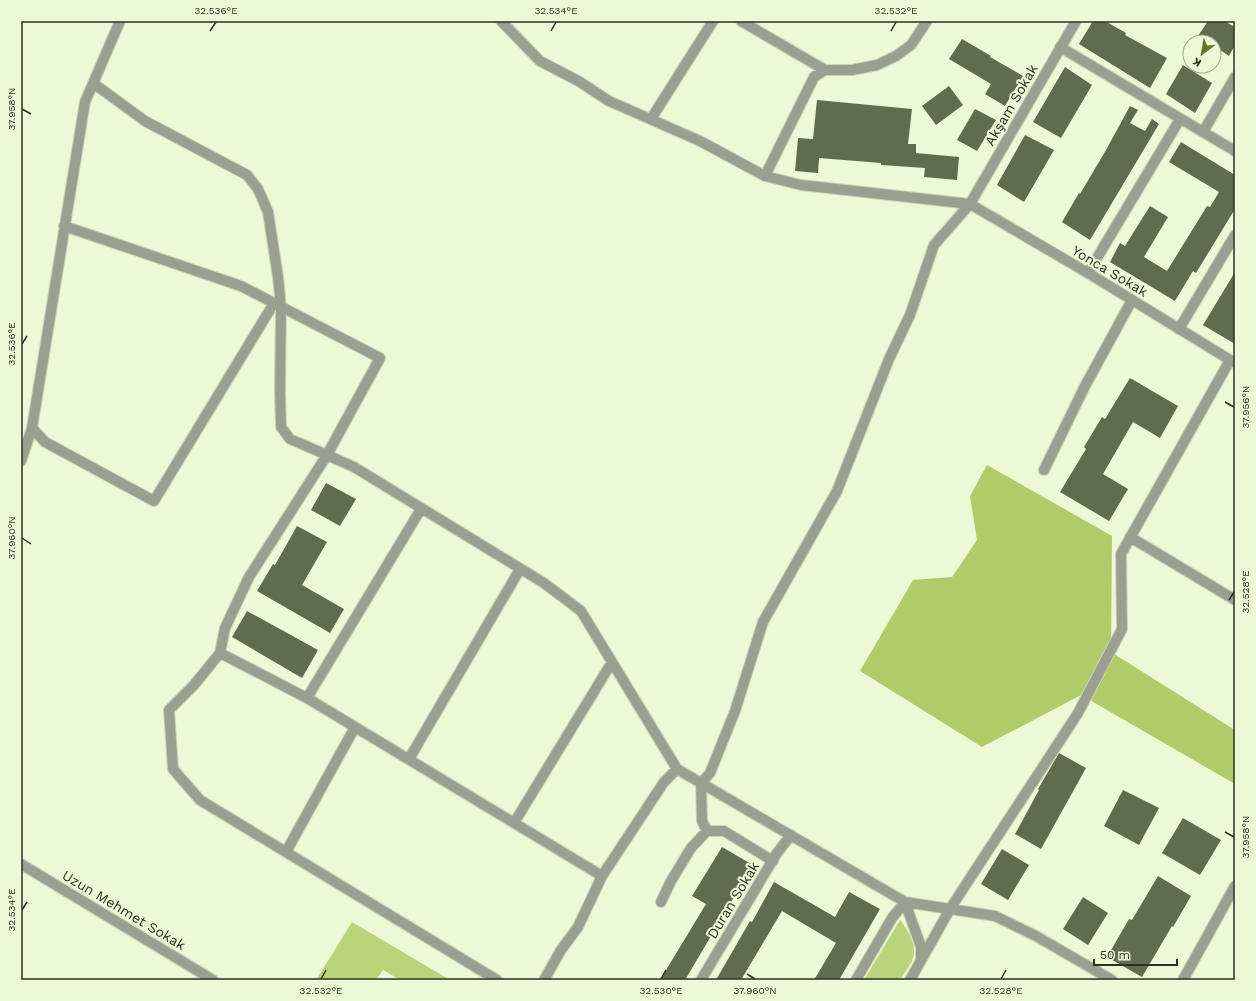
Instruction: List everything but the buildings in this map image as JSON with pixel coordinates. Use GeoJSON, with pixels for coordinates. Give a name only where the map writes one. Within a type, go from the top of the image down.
{"type":"FeatureCollection","features":[{"type":"Feature","properties":{"kind":"street"},"geometry":{"type":"LineString","coordinates":[[21,461],[32,428],[85,102],[120,21]]}},
{"type":"Feature","properties":{"kind":"street"},"geometry":{"type":"LineString","coordinates":[[501,21],[540,61],[580,82],[609,101],[700,141],[765,176],[801,186],[970,204]]}},
{"type":"Feature","properties":{"kind":"street"},"geometry":{"type":"LineString","coordinates":[[651,119],[713,21]]}},
{"type":"Feature","properties":{"kind":"street"},"geometry":{"type":"LineString","coordinates":[[741,21],[825,70],[852,70],[877,65],[896,56],[912,45],[927,21]]}},
{"type":"Feature","properties":{"kind":"street","name":"Akşam Sokak"},"geometry":{"type":"LineString","coordinates":[[701,783],[710,773],[735,711],[763,622],[837,491],[889,359],[910,315],[934,245],[970,204],[1076,21]]}},
{"type":"Feature","properties":{"kind":"street"},"geometry":{"type":"LineString","coordinates":[[1060,47],[1235,151]]}},
{"type":"Feature","properties":{"kind":"street"},"geometry":{"type":"LineString","coordinates":[[765,176],[814,77],[825,70]]}},
{"type":"Feature","properties":{"kind":"street"},"geometry":{"type":"LineString","coordinates":[[1203,132],[1235,77]]}},
{"type":"Feature","properties":{"kind":"street"},"geometry":{"type":"LineString","coordinates":[[93,83],[145,121],[246,175],[258,189],[268,212],[278,277],[281,428],[290,439],[354,467],[544,583],[581,611],[677,770],[905,902],[995,916],[1036,936],[1112,980]]}},
{"type":"Feature","properties":{"kind":"street"},"geometry":{"type":"LineString","coordinates":[[1088,273],[1180,119]]}},
{"type":"Feature","properties":{"kind":"street","name":"Yonca Sokak"},"geometry":{"type":"LineString","coordinates":[[970,204],[1088,273],[1232,362]]}},
{"type":"Feature","properties":{"kind":"street"},"geometry":{"type":"LineString","coordinates":[[64,226],[241,286],[380,358],[327,455],[249,577],[225,628],[220,652],[194,685],[169,710],[173,769],[200,800],[497,980]]}},
{"type":"Feature","properties":{"kind":"street"},"geometry":{"type":"LineString","coordinates":[[1179,329],[1235,235]]}},
{"type":"Feature","properties":{"kind":"street"},"geometry":{"type":"LineString","coordinates":[[1044,470],[1085,386],[1132,300]]}},
{"type":"Feature","properties":{"kind":"street"},"geometry":{"type":"LineString","coordinates":[[32,428],[45,442],[154,502],[278,305]]}},
{"type":"Feature","properties":{"kind":"street"},"geometry":{"type":"LineString","coordinates":[[910,980],[950,909],[1078,713],[1122,630],[1121,554],[1232,362]]}},
{"type":"Feature","properties":{"kind":"street"},"geometry":{"type":"LineString","coordinates":[[307,698],[421,509]]}},
{"type":"Feature","properties":{"kind":"street"},"geometry":{"type":"LineString","coordinates":[[1130,537],[1235,600]]}},
{"type":"Feature","properties":{"kind":"street"},"geometry":{"type":"LineString","coordinates":[[409,759],[520,569]]}},
{"type":"Feature","properties":{"kind":"street"},"geometry":{"type":"LineString","coordinates":[[220,652],[307,698],[602,876]]}},
{"type":"Feature","properties":{"kind":"street"},"geometry":{"type":"LineString","coordinates":[[514,823],[612,662]]}},
{"type":"Feature","properties":{"kind":"street"},"geometry":{"type":"LineString","coordinates":[[286,852],[355,727]]}},
{"type":"Feature","properties":{"kind":"street"},"geometry":{"type":"LineString","coordinates":[[544,980],[561,950],[578,927],[602,876],[664,782],[677,770]]}},
{"type":"Feature","properties":{"kind":"street"},"geometry":{"type":"LineString","coordinates":[[701,783],[702,821],[707,831]]}},
{"type":"Feature","properties":{"kind":"street"},"geometry":{"type":"LineString","coordinates":[[661,902],[671,881],[691,848],[707,831],[724,831],[772,860]]}},
{"type":"Feature","properties":{"kind":"street","name":"Duran Sokak"},"geometry":{"type":"LineString","coordinates":[[701,980],[772,860],[791,836]]}},
{"type":"Feature","properties":{"kind":"street","name":"Uzun Mehmet Sokak"},"geometry":{"type":"LineString","coordinates":[[21,864],[213,980]]}},
{"type":"Feature","properties":{"kind":"street"},"geometry":{"type":"LineString","coordinates":[[1183,980],[1235,886]]}},
{"type":"Feature","properties":{"kind":"street"},"geometry":{"type":"LineString","coordinates":[[905,902],[921,947],[920,961]]}},
{"type":"Feature","properties":{"kind":"street"},"geometry":{"type":"LineString","coordinates":[[856,980],[892,918],[905,902]]}},
{"type":"Feature","properties":{"kind":"green space"},"geometry":{"type":"Polygon","coordinates":[[[987,465],[1112,536],[1111,652],[1235,730],[1235,784],[1081,695],[982,747],[860,671],[913,580],[952,577],[977,540],[970,496],[987,465]]]}},
{"type":"Feature","properties":{"kind":"green space"},"geometry":{"type":"Polygon","coordinates":[[[900,920],[913,942],[914,953],[909,966],[900,980],[864,980],[900,920]]]}},
{"type":"Feature","properties":{"kind":"green space"},"geometry":{"type":"Polygon","coordinates":[[[352,922],[450,980],[400,980],[383,970],[376,980],[316,980],[352,922]]]}}]}
